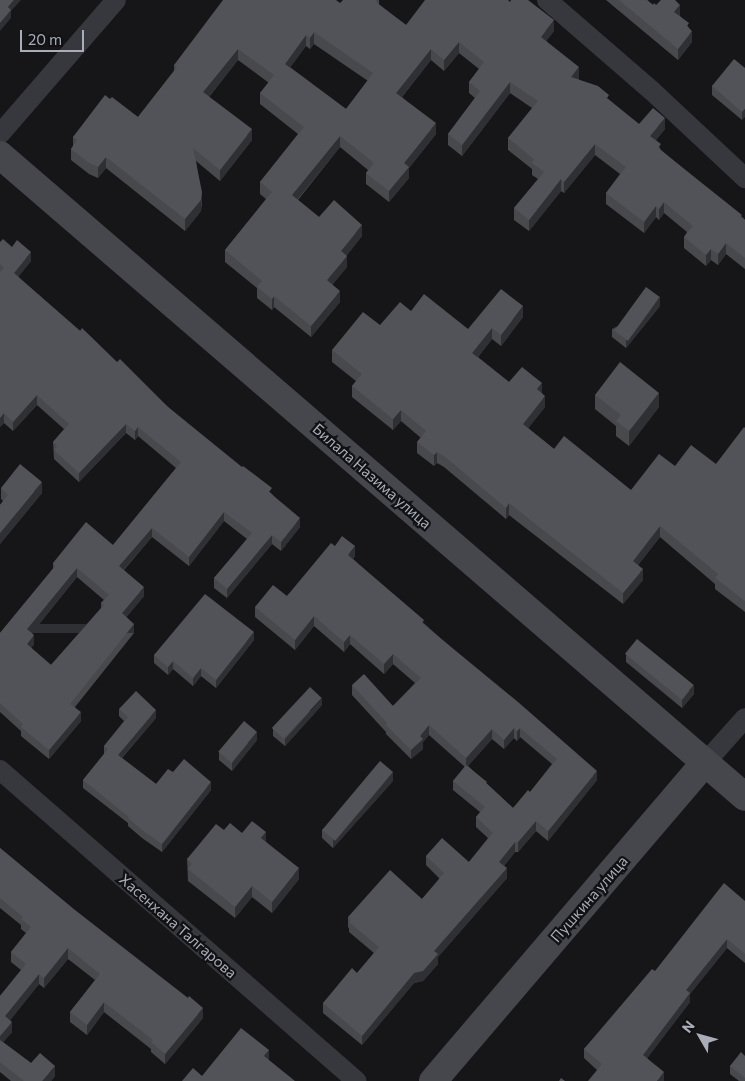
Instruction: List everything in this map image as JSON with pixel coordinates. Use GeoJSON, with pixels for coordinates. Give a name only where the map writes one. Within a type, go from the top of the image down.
{"type":"FeatureCollection","features":[{"type":"Feature","properties":{"kind":"street"},"geometry":{"type":"LineString","coordinates":[[0,134],[116,0]]}},
{"type":"Feature","properties":{"kind":"street"},"geometry":{"type":"LineString","coordinates":[[547,0],[651,90],[745,178]]}},
{"type":"Feature","properties":{"kind":"street","name":"Билала Назима улица"},"geometry":{"type":"LineString","coordinates":[[0,155],[745,797]]}},
{"type":"Feature","properties":{"kind":"street","name":"Пушкина улица"},"geometry":{"type":"LineString","coordinates":[[433,1081],[745,718]]}},
{"type":"Feature","properties":{"kind":"street","name":"Хасенхана Талгарова"},"geometry":{"type":"LineString","coordinates":[[0,770],[357,1081]]}},
{"type":"Feature","properties":{"kind":"building"},"geometry":{"type":"Polygon","coordinates":[[[0,0],[14,0],[8,7],[11,10],[0,23],[0,0]]]}},
{"type":"Feature","properties":{"kind":"building"},"geometry":{"type":"Polygon","coordinates":[[[223,0],[336,0],[340,3],[343,0],[377,0],[376,2],[406,25],[425,0],[508,0],[510,2],[511,0],[528,0],[554,20],[541,37],[579,67],[571,77],[598,86],[609,95],[607,98],[639,124],[653,108],[665,118],[650,136],[661,144],[658,148],[742,215],[745,220],[745,258],[726,243],[718,254],[711,249],[706,255],[684,237],[693,226],[664,202],[659,209],[656,206],[644,222],[606,193],[626,167],[595,144],[564,182],[561,179],[529,220],[514,208],[544,172],[532,163],[534,159],[508,138],[538,101],[510,82],[462,145],[448,134],[480,91],[469,82],[484,62],[459,42],[444,60],[431,49],[396,93],[436,123],[404,163],[409,167],[389,191],[366,173],[374,163],[340,136],[292,195],[319,217],[334,200],[362,225],[341,251],[347,256],[327,280],[340,291],[311,326],[274,296],[272,299],[257,287],[262,281],[225,250],[272,192],[260,182],[304,127],[260,93],[274,75],[238,49],[203,92],[252,129],[220,170],[193,148],[202,192],[201,200],[185,219],[106,157],[98,167],[89,163],[71,149],[77,140],[73,137],[105,95],[110,99],[112,97],[138,117],[177,67],[174,65],[223,0]],[[314,32],[310,38],[306,35],[285,64],[346,109],[373,73],[314,32]]]}},
{"type":"Feature","properties":{"kind":"building"},"geometry":{"type":"Polygon","coordinates":[[[619,0],[647,0],[656,5],[661,0],[675,0],[680,5],[674,12],[689,23],[687,26],[692,31],[678,49],[619,0]]]}},
{"type":"Feature","properties":{"kind":"building"},"geometry":{"type":"Polygon","coordinates":[[[734,59],[745,68],[745,109],[742,112],[712,86],[734,59]]]}},
{"type":"Feature","properties":{"kind":"building"},"geometry":{"type":"Polygon","coordinates":[[[3,239],[12,247],[17,240],[31,252],[14,273],[80,331],[82,328],[117,362],[120,359],[168,407],[242,467],[272,488],[269,492],[300,518],[281,542],[272,535],[227,589],[214,578],[252,533],[224,512],[189,557],[152,528],[119,566],[144,587],[122,613],[134,624],[70,704],[81,712],[49,750],[21,727],[23,724],[0,703],[0,633],[55,566],[53,563],[86,522],[113,545],[181,462],[138,427],[135,431],[126,424],[79,473],[54,450],[57,446],[53,442],[69,424],[37,395],[13,422],[4,413],[0,418],[0,272],[4,268],[0,264],[0,242],[3,239]],[[77,568],[27,629],[34,635],[27,644],[51,665],[104,605],[101,603],[109,595],[77,568]]]}},
{"type":"Feature","properties":{"kind":"building"},"geometry":{"type":"Polygon","coordinates":[[[646,287],[660,297],[628,341],[614,331],[646,287]]]}},
{"type":"Feature","properties":{"kind":"building"},"geometry":{"type":"Polygon","coordinates":[[[501,289],[523,306],[501,335],[492,328],[472,353],[509,382],[522,367],[542,383],[537,389],[545,396],[523,424],[554,449],[564,436],[631,490],[659,454],[675,466],[691,445],[716,464],[745,428],[745,601],[715,578],[718,574],[660,526],[633,561],[643,569],[623,593],[509,503],[506,508],[444,456],[437,452],[434,455],[417,442],[426,431],[401,410],[393,419],[352,386],[362,374],[332,350],[363,312],[380,325],[400,302],[411,311],[424,294],[468,329],[501,289]]]}},
{"type":"Feature","properties":{"kind":"building"},"geometry":{"type":"Polygon","coordinates":[[[620,362],[659,393],[629,431],[616,421],[621,415],[595,395],[620,362]]]}},
{"type":"Feature","properties":{"kind":"building"},"geometry":{"type":"Polygon","coordinates":[[[20,464],[42,482],[0,533],[0,505],[8,495],[1,488],[20,464]]]}},
{"type":"Feature","properties":{"kind":"building"},"geometry":{"type":"Polygon","coordinates":[[[342,536],[355,546],[348,555],[424,620],[422,623],[518,702],[597,771],[548,831],[536,821],[518,842],[515,842],[499,862],[507,868],[434,951],[438,954],[423,971],[414,973],[362,1036],[323,1003],[352,968],[357,973],[379,947],[349,922],[351,920],[348,917],[390,870],[422,899],[444,873],[426,856],[442,838],[469,862],[493,833],[476,817],[485,807],[453,781],[466,765],[487,782],[513,808],[528,790],[530,792],[557,759],[520,728],[517,731],[514,728],[504,740],[492,729],[466,758],[429,725],[420,736],[423,739],[411,750],[386,725],[387,723],[352,685],[364,674],[393,706],[421,678],[393,654],[384,664],[350,635],[344,642],[314,616],[295,640],[255,607],[273,585],[287,596],[331,543],[335,546],[342,536]]]}},
{"type":"Feature","properties":{"kind":"building"},"geometry":{"type":"Polygon","coordinates":[[[205,594],[254,632],[216,680],[201,668],[193,678],[173,661],[168,667],[154,655],[205,594]]]}},
{"type":"Feature","properties":{"kind":"building"},"geometry":{"type":"Polygon","coordinates":[[[637,639],[694,685],[682,700],[625,654],[637,639]]]}},
{"type":"Feature","properties":{"kind":"building"},"geometry":{"type":"Polygon","coordinates":[[[310,687],[322,698],[284,739],[272,728],[310,687]]]}},
{"type":"Feature","properties":{"kind":"building"},"geometry":{"type":"Polygon","coordinates":[[[136,691],[156,710],[118,755],[156,784],[168,769],[173,772],[184,759],[211,782],[162,844],[142,830],[129,817],[83,780],[108,749],[104,746],[128,717],[119,709],[136,691]]]}},
{"type":"Feature","properties":{"kind":"building"},"geometry":{"type":"Polygon","coordinates":[[[244,721],[257,732],[231,763],[218,752],[244,721]]]}},
{"type":"Feature","properties":{"kind":"building"},"geometry":{"type":"Polygon","coordinates":[[[380,761],[393,772],[335,841],[322,830],[380,761]]]}},
{"type":"Feature","properties":{"kind":"building"},"geometry":{"type":"Polygon","coordinates":[[[252,821],[266,832],[261,838],[299,868],[272,902],[252,886],[235,907],[188,869],[192,864],[187,859],[216,824],[224,830],[230,823],[242,833],[252,821]]]}},
{"type":"Feature","properties":{"kind":"building"},"geometry":{"type":"Polygon","coordinates":[[[0,848],[75,910],[203,1008],[165,1054],[151,1042],[153,1040],[104,1002],[87,1025],[70,1012],[100,974],[68,948],[44,978],[39,974],[5,1016],[12,1022],[0,1036],[0,996],[26,964],[11,952],[31,927],[21,919],[23,917],[0,898],[0,848]]]}},
{"type":"Feature","properties":{"kind":"building"},"geometry":{"type":"Polygon","coordinates":[[[724,883],[745,901],[745,954],[727,939],[686,990],[690,993],[643,1055],[664,1072],[657,1081],[588,1081],[602,1064],[584,1049],[652,969],[655,971],[724,883]]]}},
{"type":"Feature","properties":{"kind":"building"},"geometry":{"type":"Polygon","coordinates":[[[241,1028],[269,1050],[264,1056],[295,1081],[182,1081],[193,1068],[202,1076],[241,1028]]]}},
{"type":"Feature","properties":{"kind":"building"},"geometry":{"type":"Polygon","coordinates":[[[0,1040],[31,1063],[40,1053],[55,1066],[42,1081],[24,1081],[0,1062],[0,1040]]]}},
{"type":"Feature","properties":{"kind":"building"},"geometry":{"type":"Polygon","coordinates":[[[741,1052],[745,1056],[745,1078],[730,1066],[741,1052]]]}}]}
